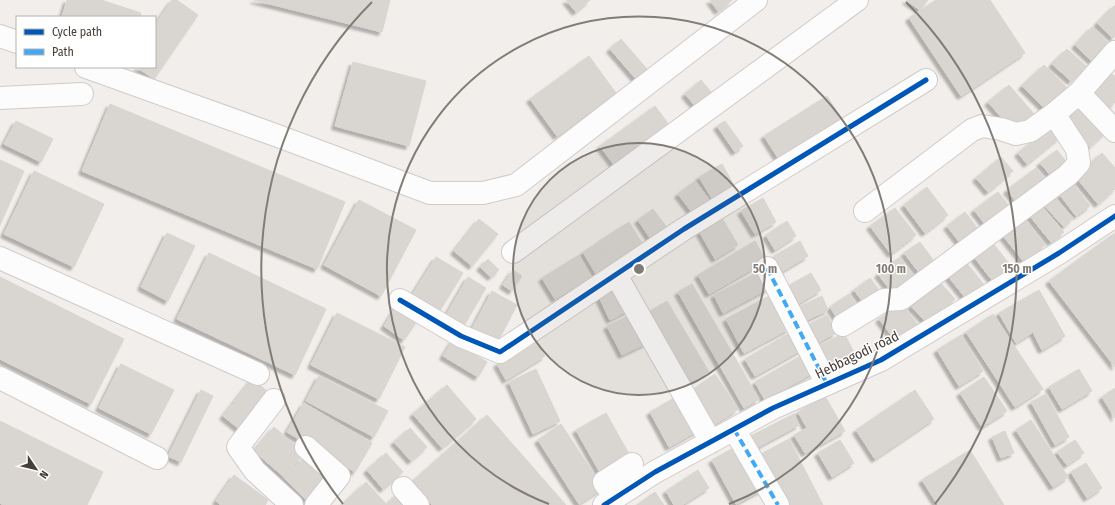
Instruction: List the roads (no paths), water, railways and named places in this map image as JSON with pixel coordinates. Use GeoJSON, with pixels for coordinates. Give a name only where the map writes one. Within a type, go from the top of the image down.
{"type":"FeatureCollection","features":[{"type":"Feature","properties":{"kind":"street"},"geometry":{"type":"LineString","coordinates":[[89,68],[278,136],[430,193],[483,193],[516,185],[756,0]]}},
{"type":"Feature","properties":{"kind":"street"},"geometry":{"type":"LineString","coordinates":[[513,252],[857,0]]}},
{"type":"Feature","properties":{"kind":"street"},"geometry":{"type":"LineString","coordinates":[[0,36],[16,42]]}},
{"type":"Feature","properties":{"kind":"street"},"geometry":{"type":"LineString","coordinates":[[864,211],[972,130],[982,126],[1001,129],[1016,134],[1030,131],[1054,114],[1079,93],[1115,52]]}},
{"type":"Feature","properties":{"kind":"street"},"geometry":{"type":"LineString","coordinates":[[400,300],[461,336],[500,352],[684,229],[926,80]]}},
{"type":"Feature","properties":{"kind":"street"},"geometry":{"type":"LineString","coordinates":[[1079,93],[1115,131]]}},
{"type":"Feature","properties":{"kind":"street"},"geometry":{"type":"LineString","coordinates":[[0,98],[82,94]]}},
{"type":"Feature","properties":{"kind":"street"},"geometry":{"type":"LineString","coordinates":[[843,325],[884,300],[901,299],[1068,174],[1079,163],[1077,149],[1054,114]]}},
{"type":"Feature","properties":{"kind":"street","name":"Hebbagodi road"},"geometry":{"type":"LineString","coordinates":[[609,501],[655,472],[773,408],[881,360],[1059,253],[1115,216]]}},
{"type":"Feature","properties":{"kind":"street"},"geometry":{"type":"LineString","coordinates":[[0,258],[258,374]]}},
{"type":"Feature","properties":{"kind":"street"},"geometry":{"type":"LineString","coordinates":[[767,268],[827,384]]}},
{"type":"Feature","properties":{"kind":"street"},"geometry":{"type":"LineString","coordinates":[[616,275],[711,442]]}},
{"type":"Feature","properties":{"kind":"street"},"geometry":{"type":"LineString","coordinates":[[0,378],[157,458]]}},
{"type":"Feature","properties":{"kind":"street"},"geometry":{"type":"LineString","coordinates":[[274,400],[238,447],[255,471],[285,503]]}},
{"type":"Feature","properties":{"kind":"street"},"geometry":{"type":"LineString","coordinates":[[734,429],[778,505]]}},
{"type":"Feature","properties":{"kind":"street"},"geometry":{"type":"LineString","coordinates":[[306,448],[339,476],[316,505]]}},
{"type":"Feature","properties":{"kind":"street"},"geometry":{"type":"LineString","coordinates":[[609,501],[604,482],[632,464]]}},
{"type":"Feature","properties":{"kind":"street"},"geometry":{"type":"LineString","coordinates":[[402,488],[418,505]]}}]}
